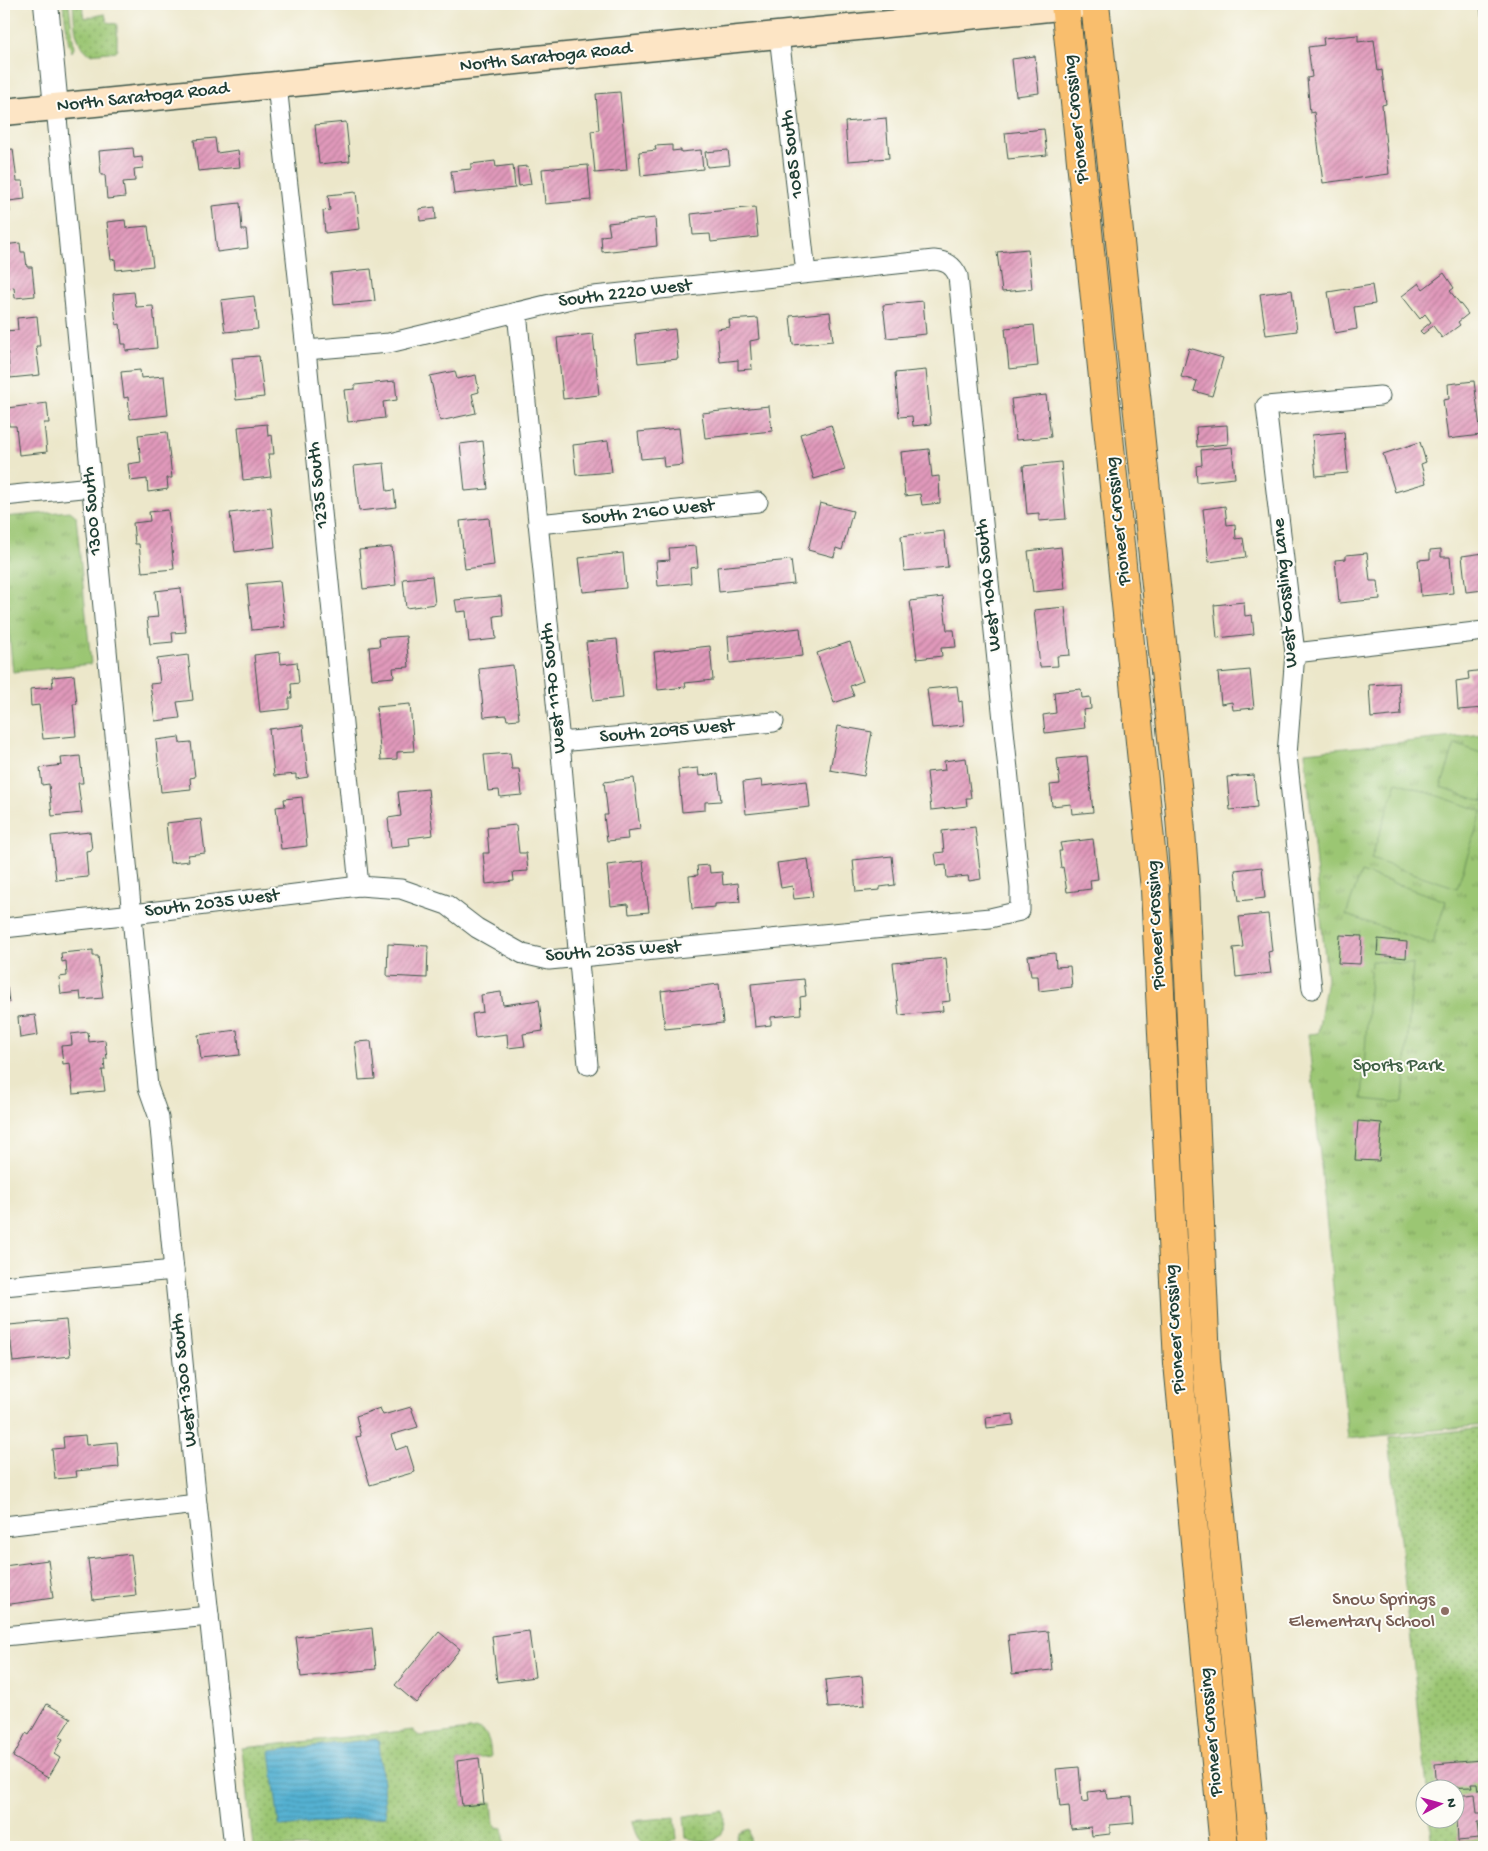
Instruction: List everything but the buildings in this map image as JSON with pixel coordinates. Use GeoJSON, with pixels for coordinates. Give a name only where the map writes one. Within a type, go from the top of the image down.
{"type":"FeatureCollection","features":[{"type":"Feature","properties":{"kind":"highway","name":"Pioneer Crossing"},"geometry":{"type":"LineString","coordinates":[[1073,4],[1156,889],[1176,1344],[1224,1847]]}},
{"type":"Feature","properties":{"kind":"highway","name":"Pioneer Crossing"},"geometry":{"type":"LineString","coordinates":[[1095,4],[1179,804],[1186,896],[1206,1360],[1252,1847]]}},
{"type":"Feature","properties":{"kind":"main road","name":"North Saratoga Road"},"geometry":{"type":"LineString","coordinates":[[4,112],[1073,4]]}},
{"type":"Feature","properties":{"kind":"street"},"geometry":{"type":"LineString","coordinates":[[46,4],[56,107]]}},
{"type":"Feature","properties":{"kind":"street","name":"1085 South"},"geometry":{"type":"LineString","coordinates":[[779,35],[806,273]]}},
{"type":"Feature","properties":{"kind":"street","name":"1235 South"},"geometry":{"type":"LineString","coordinates":[[277,85],[306,350],[359,886]]}},
{"type":"Feature","properties":{"kind":"street","name":"1300 South"},"geometry":{"type":"LineString","coordinates":[[56,107],[132,914]]}},
{"type":"Feature","properties":{"kind":"street","name":"South 2220 West"},"geometry":{"type":"LineString","coordinates":[[306,350],[389,343],[576,298],[934,260],[947,263]]}},
{"type":"Feature","properties":{"kind":"street","name":"West 1040 South"},"geometry":{"type":"LineString","coordinates":[[947,263],[958,276],[1020,888],[1020,911]]}},
{"type":"Feature","properties":{"kind":"street","name":"West 1170 South"},"geometry":{"type":"LineString","coordinates":[[517,312],[560,742],[588,1065]]}},
{"type":"Feature","properties":{"kind":"street","name":"West Gossling Lane"},"geometry":{"type":"LineString","coordinates":[[1312,989],[1287,755],[1295,653],[1266,406],[1380,396]]}},
{"type":"Feature","properties":{"kind":"street"},"geometry":{"type":"LineString","coordinates":[[4,496],[91,487]]}},
{"type":"Feature","properties":{"kind":"street","name":"South 2160 West"},"geometry":{"type":"LineString","coordinates":[[538,524],[758,502]]}},
{"type":"Feature","properties":{"kind":"street"},"geometry":{"type":"LineString","coordinates":[[1295,653],[1484,631]]}},
{"type":"Feature","properties":{"kind":"street","name":"South 2095 West"},"geometry":{"type":"LineString","coordinates":[[560,742],[774,722]]}},
{"type":"Feature","properties":{"kind":"street","name":"South 2035 West"},"geometry":{"type":"LineString","coordinates":[[4,928],[359,886],[401,889],[447,905],[477,928],[523,954],[549,960],[990,918],[1020,911]]}},
{"type":"Feature","properties":{"kind":"street","name":"West 1300 South"},"geometry":{"type":"LineString","coordinates":[[132,914],[148,1087],[159,1118],[197,1504],[234,1847]]}},
{"type":"Feature","properties":{"kind":"street"},"geometry":{"type":"LineString","coordinates":[[4,1286],[174,1270]]}},
{"type":"Feature","properties":{"kind":"street"},"geometry":{"type":"LineString","coordinates":[[4,1526],[197,1504]]}},
{"type":"Feature","properties":{"kind":"street"},"geometry":{"type":"LineString","coordinates":[[4,1636],[209,1616]]}},
{"type":"Feature","properties":{"kind":"green space"},"geometry":{"type":"Polygon","coordinates":[[[63,4],[69,4],[74,48],[72,52],[69,45],[63,4]]]}},
{"type":"Feature","properties":{"kind":"green space"},"geometry":{"type":"Polygon","coordinates":[[[73,4],[82,4],[84,18],[105,14],[107,22],[117,24],[117,51],[90,54],[84,49],[76,32],[73,4]]]}},
{"type":"Feature","properties":{"kind":"green space"},"geometry":{"type":"Polygon","coordinates":[[[70,511],[76,516],[91,664],[13,672],[4,584],[4,517],[70,511]]]}},
{"type":"Feature","properties":{"kind":"green space","name":"Sports Park"},"geometry":{"type":"Polygon","coordinates":[[[1484,734],[1484,1425],[1348,1439],[1308,1034],[1318,1033],[1327,979],[1305,752],[1484,734]]]}},
{"type":"Feature","properties":{"kind":"green space"},"geometry":{"type":"Polygon","coordinates":[[[1455,744],[1484,754],[1484,802],[1441,787],[1455,744]]]}},
{"type":"Feature","properties":{"kind":"green space"},"geometry":{"type":"Polygon","coordinates":[[[1397,782],[1482,811],[1457,888],[1371,859],[1397,782]]]}},
{"type":"Feature","properties":{"kind":"green space"},"geometry":{"type":"Polygon","coordinates":[[[1361,872],[1446,901],[1432,944],[1346,915],[1361,872]]]}},
{"type":"Feature","properties":{"kind":"green space"},"geometry":{"type":"Polygon","coordinates":[[[1371,961],[1413,964],[1403,1103],[1362,1099],[1371,961]]]}},
{"type":"Feature","properties":{"kind":"green space","name":"Snow Springs Elementary School"},"geometry":{"type":"Polygon","coordinates":[[[1484,1428],[1484,1810],[1480,1811],[1480,1823],[1484,1823],[1484,1847],[1433,1847],[1431,1828],[1466,1828],[1466,1778],[1426,1778],[1389,1438],[1484,1428]]]}},
{"type":"Feature","properties":{"kind":"green space"},"geometry":{"type":"Polygon","coordinates":[[[477,1729],[487,1736],[491,1757],[457,1761],[462,1806],[492,1802],[494,1824],[496,1827],[503,1828],[505,1847],[253,1847],[243,1748],[413,1730],[420,1736],[477,1729]]]}},
{"type":"Feature","properties":{"kind":"green space"},"geometry":{"type":"Polygon","coordinates":[[[724,1811],[724,1827],[720,1836],[716,1839],[701,1842],[686,1838],[684,1816],[724,1811]]]}},
{"type":"Feature","properties":{"kind":"green space"},"geometry":{"type":"Polygon","coordinates":[[[675,1817],[677,1839],[654,1846],[648,1846],[638,1838],[632,1821],[675,1817]]]}},
{"type":"Feature","properties":{"kind":"green space"},"geometry":{"type":"Polygon","coordinates":[[[749,1829],[751,1847],[736,1847],[736,1839],[739,1833],[749,1829]]]}},
{"type":"Feature","properties":{"kind":"water"},"geometry":{"type":"Polygon","coordinates":[[[376,1739],[379,1742],[386,1816],[282,1827],[279,1825],[270,1751],[376,1739]]]}},
{"type":"Feature","properties":{"kind":"place","name":"Snow Springs Elementary School"},"geometry":{"type":"Point","coordinates":[1445,1611]}}]}
